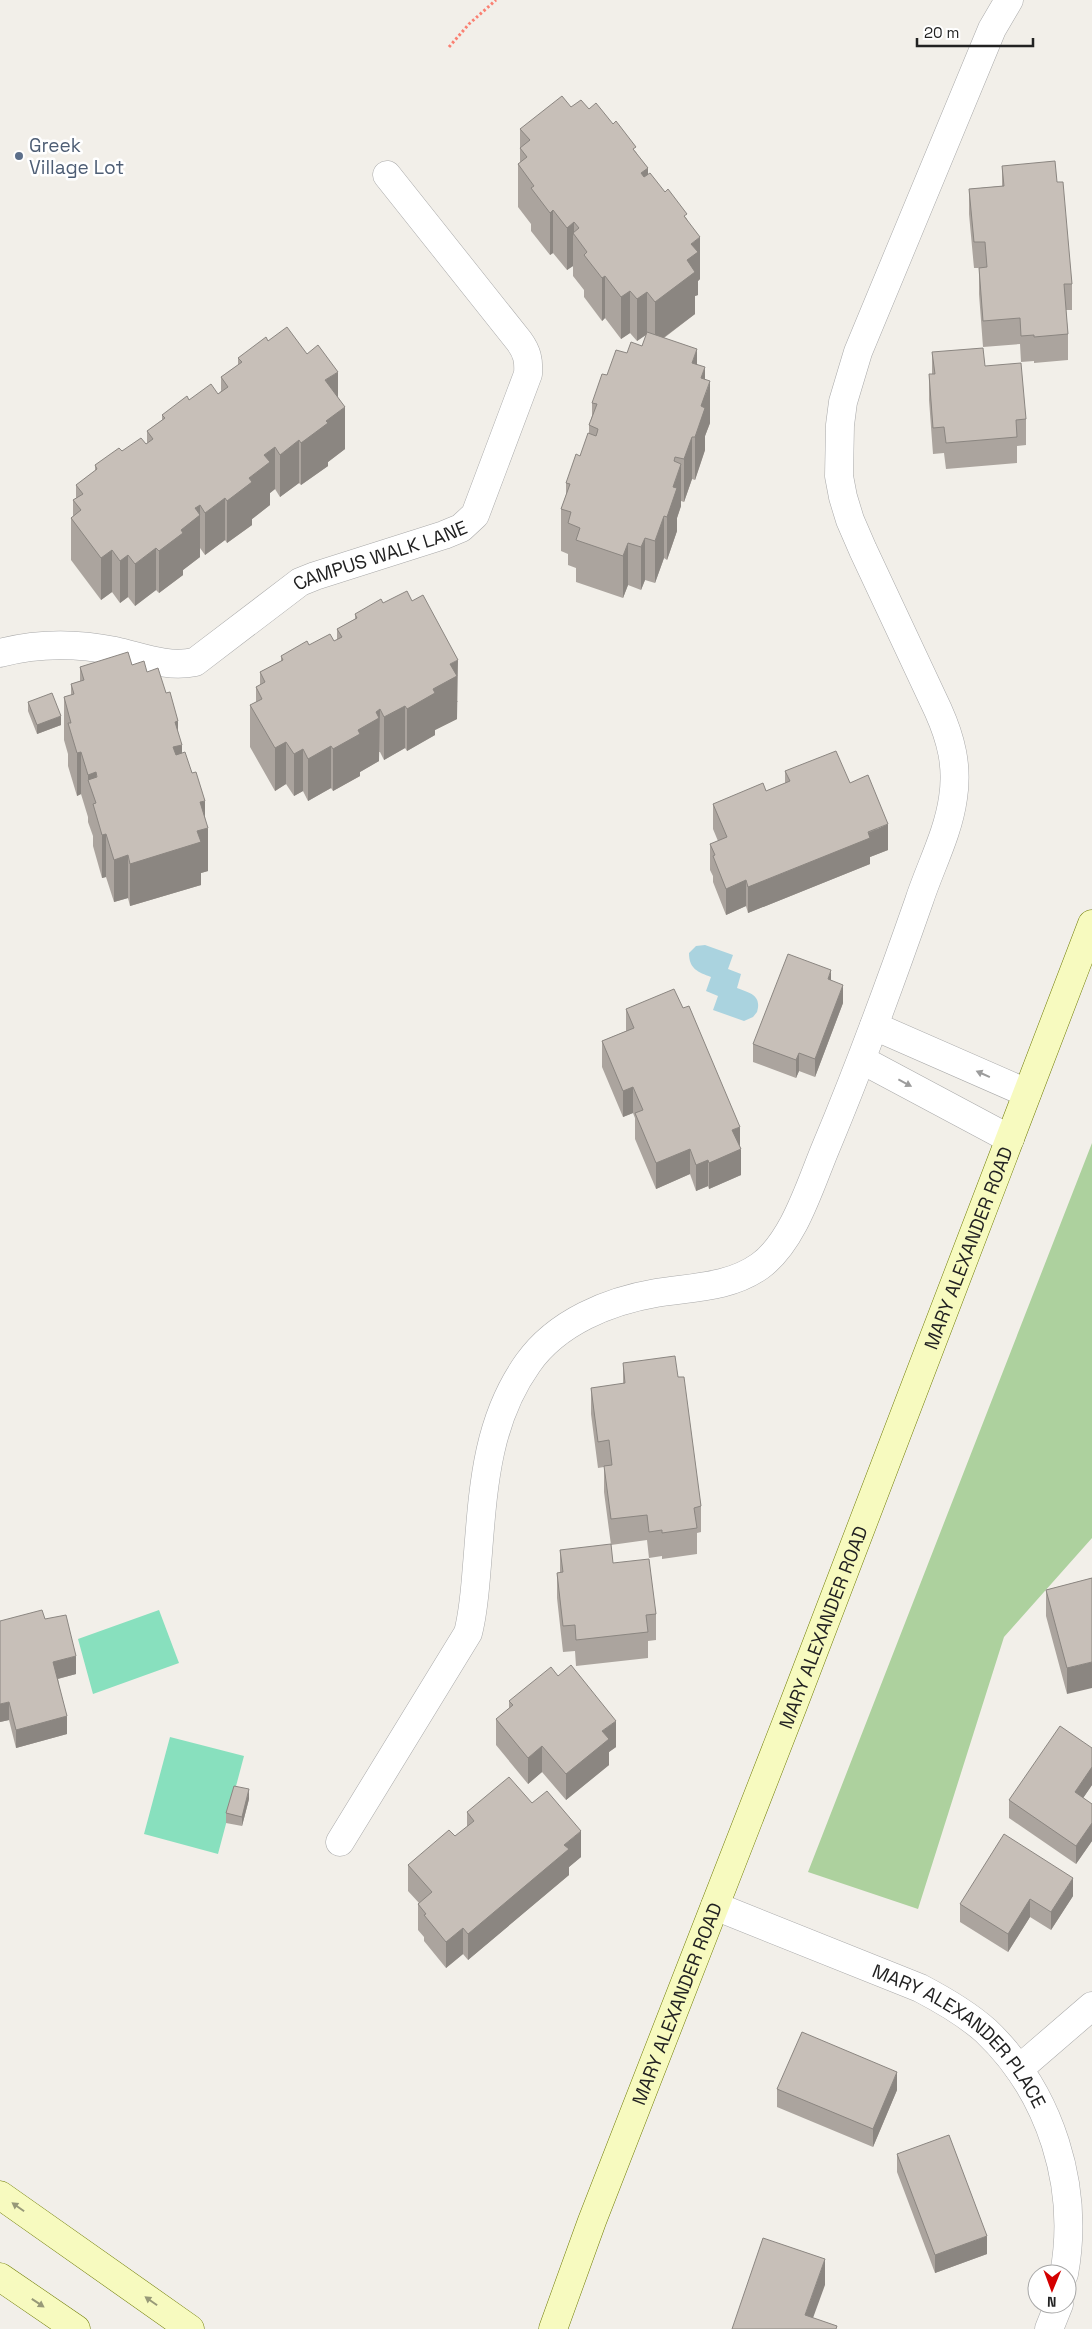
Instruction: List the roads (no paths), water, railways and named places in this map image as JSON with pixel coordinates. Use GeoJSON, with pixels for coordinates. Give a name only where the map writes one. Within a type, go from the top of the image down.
{"type":"FeatureCollection","features":[{"type":"Feature","properties":{"kind":"street"},"geometry":{"type":"LineString","coordinates":[[340,1842],[468,1633],[473,1607],[487,1460],[505,1402],[528,1363],[550,1337],[601,1309],[654,1294],[716,1285],[740,1278],[771,1257],[792,1226],[862,1060],[946,829],[954,795],[954,752],[949,734],[850,520],[839,476],[841,418],[858,352],[992,30],[1009,0]]}},
{"type":"Feature","properties":{"kind":"street","name":"CAMPUS WALK LANE"},"geometry":{"type":"LineString","coordinates":[[0,654],[39,645],[71,645],[114,651],[168,664],[182,665],[194,662],[300,582],[444,535],[461,528],[475,515],[528,374],[529,362],[526,350],[387,175]]}},
{"type":"Feature","properties":{"kind":"street","name":"MARY ALEXANDER ROAD"},"geometry":{"type":"LineString","coordinates":[[552,2329],[592,2220],[715,1906],[1092,924]]}},
{"type":"Feature","properties":{"kind":"street"},"geometry":{"type":"LineString","coordinates":[[874,1026],[1027,1094]]}},
{"type":"Feature","properties":{"kind":"street"},"geometry":{"type":"LineString","coordinates":[[862,1060],[1010,1138]]}},
{"type":"Feature","properties":{"kind":"street","name":"MARY ALEXANDER PLACE"},"geometry":{"type":"LineString","coordinates":[[715,1906],[920,1988],[944,2000],[986,2031],[1019,2069],[1047,2117],[1056,2142],[1068,2193],[1069,2249],[1066,2264]]}},
{"type":"Feature","properties":{"kind":"street"},"geometry":{"type":"LineString","coordinates":[[1019,2069],[1092,2006]]}},
{"type":"Feature","properties":{"kind":"street"},"geometry":{"type":"LineString","coordinates":[[0,2195],[190,2329]]}},
{"type":"Feature","properties":{"kind":"street"},"geometry":{"type":"LineString","coordinates":[[0,2277],[76,2329]]}},
{"type":"Feature","properties":{"kind":"street"},"geometry":{"type":"LineString","coordinates":[[1049,2329],[1055,2314]]}},
{"type":"Feature","properties":{"kind":"water"},"geometry":{"type":"Polygon","coordinates":[[[705,945],[733,955],[728,969],[741,974],[737,988],[754,996],[758,1002],[757,1012],[753,1017],[744,1021],[713,1010],[718,996],[706,991],[711,977],[695,969],[689,958],[689,953],[696,946],[705,945]]]}},
{"type":"Feature","properties":{"kind":"place","name":"Greek Village Lot"},"geometry":{"type":"Point","coordinates":[19,156]}}]}
